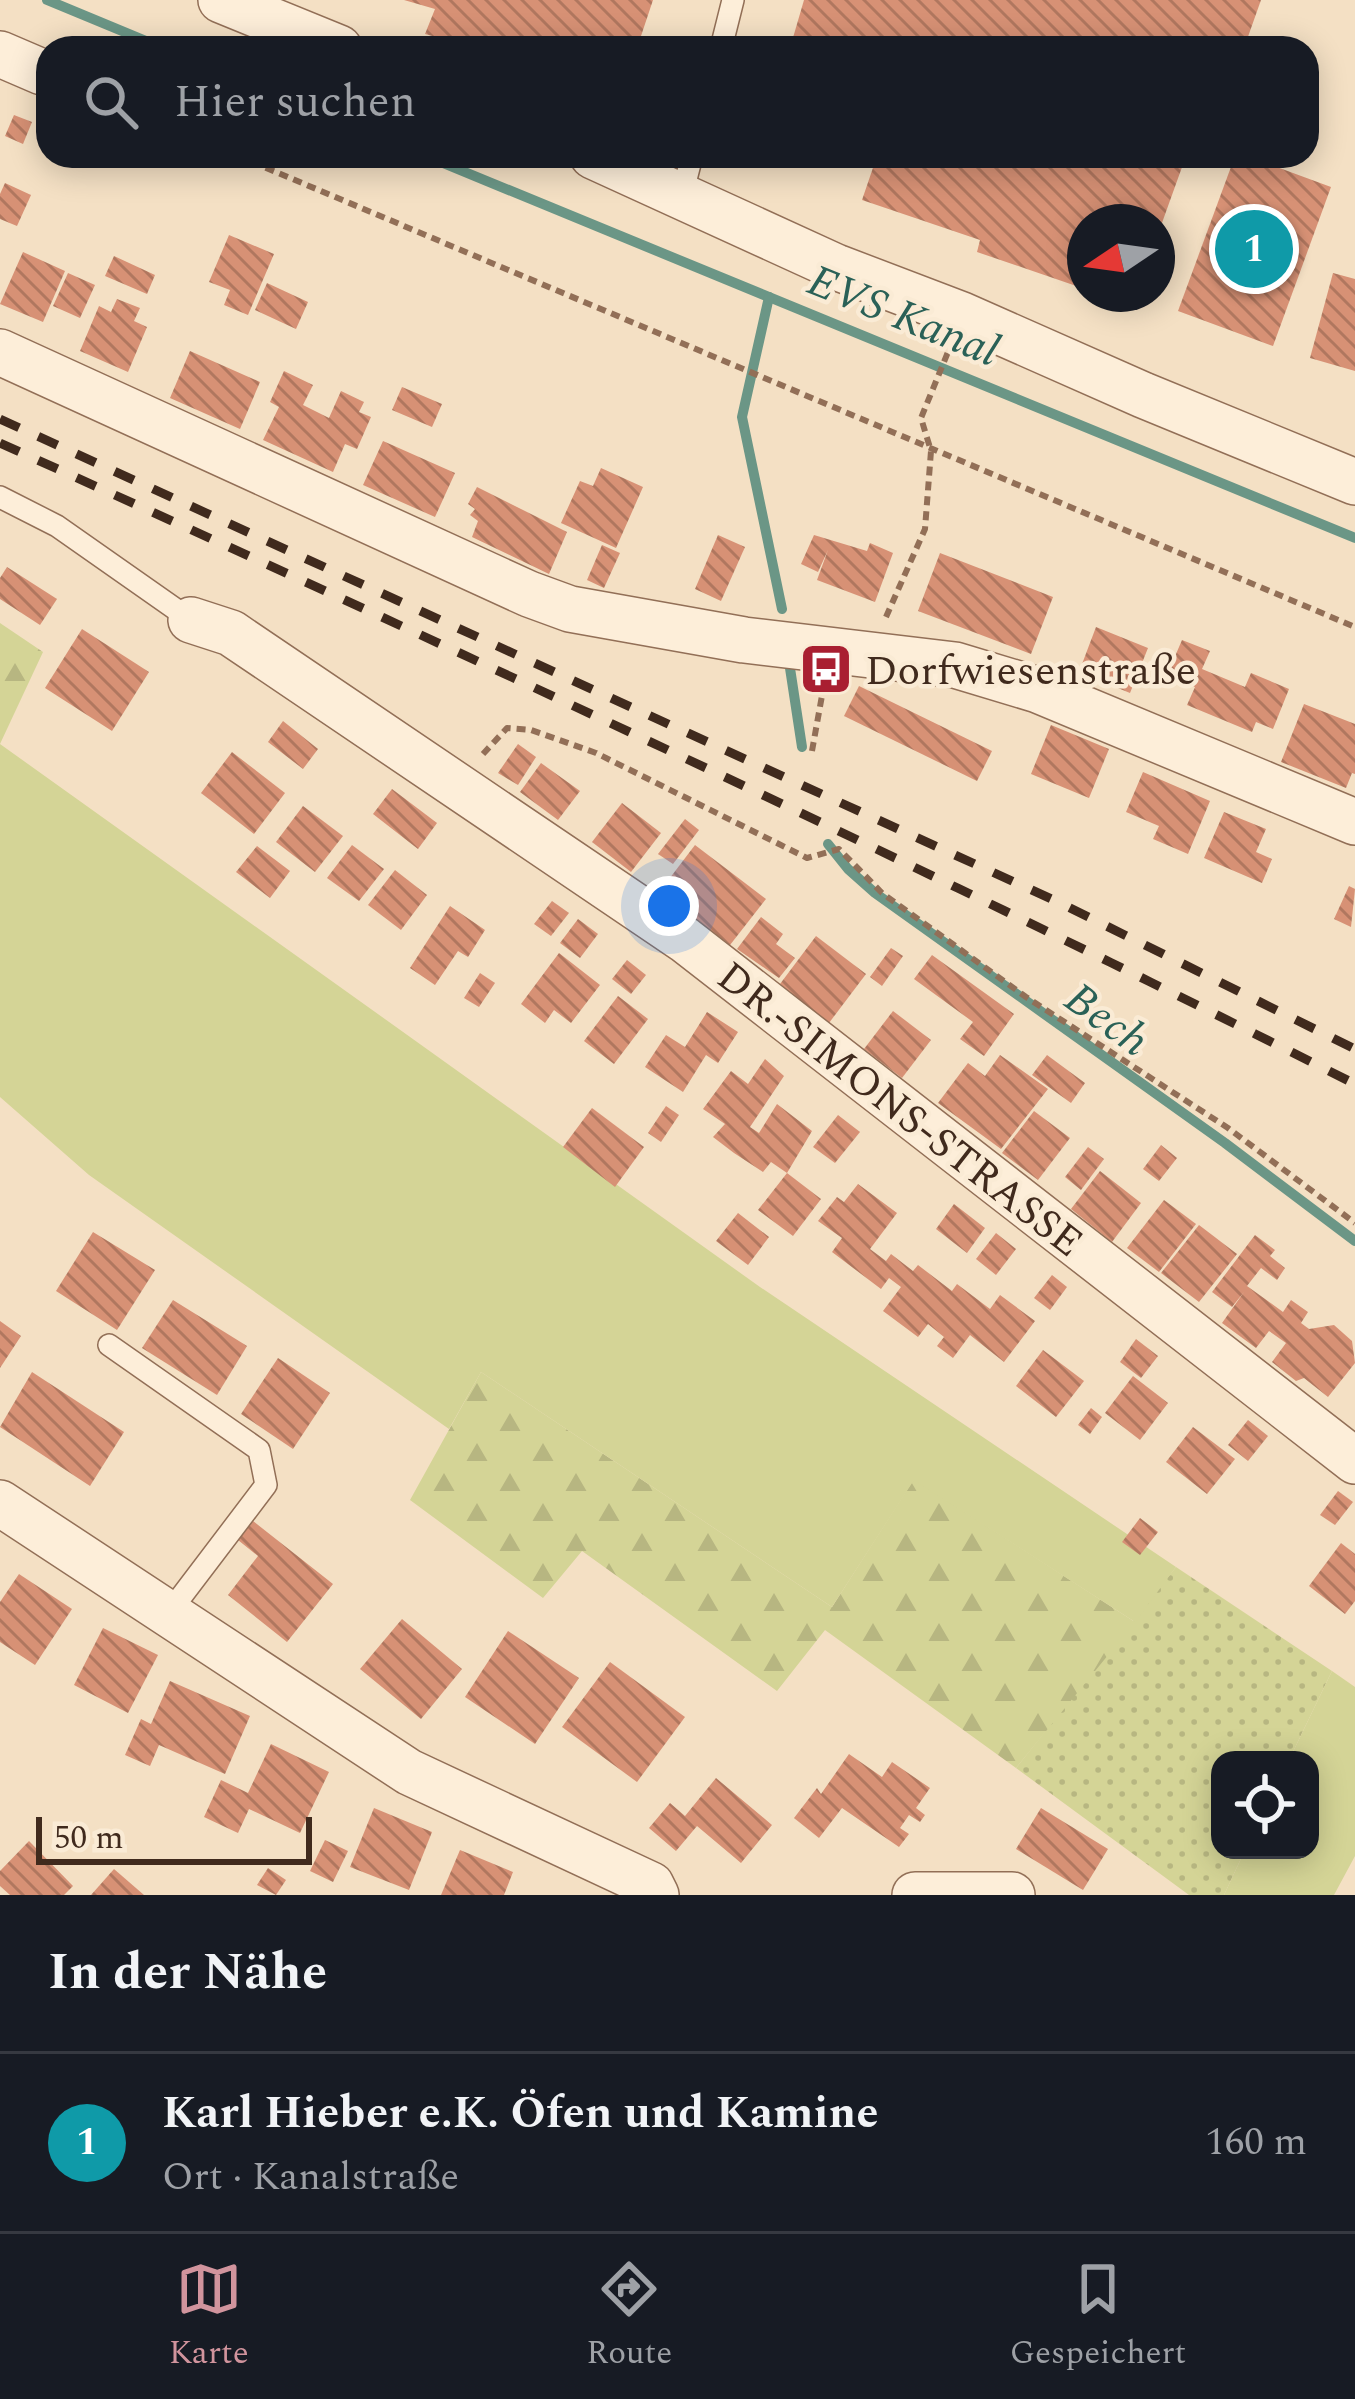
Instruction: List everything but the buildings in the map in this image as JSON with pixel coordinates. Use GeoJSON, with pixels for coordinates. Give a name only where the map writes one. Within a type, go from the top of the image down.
{"type":"FeatureCollection","features":[{"type":"Feature","properties":{"kind":"street"},"geometry":{"type":"LineString","coordinates":[[221,0],[310,36]]}},
{"type":"Feature","properties":{"kind":"street"},"geometry":{"type":"LineString","coordinates":[[0,54],[36,69]]}},
{"type":"Feature","properties":{"kind":"street"},"geometry":{"type":"LineString","coordinates":[[652,168],[687,175],[836,267],[962,315],[1355,482]]}},
{"type":"Feature","properties":{"kind":"street"},"geometry":{"type":"LineString","coordinates":[[0,352],[571,609],[744,640],[956,665],[1037,690],[1355,822]]}},
{"type":"Feature","properties":{"kind":"street","name":"DR.-SIMONS-STRASSE"},"geometry":{"type":"LineString","coordinates":[[191,620],[231,634],[685,940],[1355,1461]]}},
{"type":"Feature","properties":{"kind":"street"},"geometry":{"type":"LineString","coordinates":[[0,1503],[410,1772],[651,1885],[656,1895]]}},
{"type":"Feature","properties":{"kind":"street"},"geometry":{"type":"LineString","coordinates":[[915,1895],[1012,1895]]}},
{"type":"Feature","properties":{"kind":"lane"},"geometry":{"type":"LineString","coordinates":[[724,36],[733,0]]}},
{"type":"Feature","properties":{"kind":"lane"},"geometry":{"type":"LineString","coordinates":[[0,497],[57,526],[191,620]]}},
{"type":"Feature","properties":{"kind":"lane"},"geometry":{"type":"LineString","coordinates":[[109,1345],[259,1450],[266,1485],[167,1615]]}},
{"type":"Feature","properties":{"kind":"path"},"geometry":{"type":"LineString","coordinates":[[266,168],[1355,627]]}},
{"type":"Feature","properties":{"kind":"path"},"geometry":{"type":"LineString","coordinates":[[874,656],[878,636],[925,530],[931,451],[921,418],[962,315]]}},
{"type":"Feature","properties":{"kind":"path"},"geometry":{"type":"LineString","coordinates":[[812,751],[830,650]]}},
{"type":"Feature","properties":{"kind":"path"},"geometry":{"type":"LineString","coordinates":[[456,783],[507,728],[531,730],[596,753],[807,858],[838,849],[882,893],[918,920],[1026,998],[1228,1128],[1355,1223]]}},
{"type":"Feature","properties":{"kind":"green space"},"geometry":{"type":"Polygon","coordinates":[[[0,623],[43,652],[0,744],[0,623]]]}},
{"type":"Feature","properties":{"kind":"green space"},"geometry":{"type":"Polygon","coordinates":[[[0,744],[760,1287],[1176,1567],[1135,1622],[914,1480],[832,1607],[481,1372],[449,1429],[89,1175],[0,1097],[0,744]]]}},
{"type":"Feature","properties":{"kind":"green space"},"geometry":{"type":"Polygon","coordinates":[[[481,1372],[832,1607],[914,1479],[1135,1622],[1016,1768],[825,1630],[777,1691],[582,1551],[543,1598],[410,1500],[481,1372]]]}},
{"type":"Feature","properties":{"kind":"green space"},"geometry":{"type":"Polygon","coordinates":[[[1176,1567],[1332,1671],[1293,1751],[1211,1751],[1211,1859],[1241,1859],[1224,1895],[1189,1895],[1016,1768],[1176,1567]]]}},
{"type":"Feature","properties":{"kind":"green space"},"geometry":{"type":"Polygon","coordinates":[[[1332,1671],[1355,1687],[1355,1856],[1334,1895],[1224,1895],[1241,1859],[1319,1859],[1319,1751],[1293,1751],[1332,1671]]]}},
{"type":"Feature","properties":{"kind":"waterway","name":"EVS Kanal"},"geometry":{"type":"LineString","coordinates":[[47,0],[134,36]]}},
{"type":"Feature","properties":{"kind":"waterway","name":"EVS Kanal"},"geometry":{"type":"LineString","coordinates":[[455,168],[1355,538]]}},
{"type":"Feature","properties":{"kind":"waterway","name":"Bech"},"geometry":{"type":"LineString","coordinates":[[769,297],[742,417],[782,609]]}},
{"type":"Feature","properties":{"kind":"waterway","name":"Bech"},"geometry":{"type":"LineString","coordinates":[[788,655],[802,747]]}},
{"type":"Feature","properties":{"kind":"waterway","name":"Bech"},"geometry":{"type":"LineString","coordinates":[[828,844],[875,893],[1355,1241]]}},
{"type":"Feature","properties":{"kind":"railway"},"geometry":{"type":"LineString","coordinates":[[0,419],[1058,902],[1355,1049]]}},
{"type":"Feature","properties":{"kind":"railway"},"geometry":{"type":"LineString","coordinates":[[0,443],[681,756],[1355,1084]]}},
{"type":"Feature","properties":{"kind":"place","name":"Karl Hieber e.K. Öfen und Kamine"},"geometry":{"type":"Point","coordinates":[1254,249]}},
{"type":"Feature","properties":{"kind":"place","name":"Dorfwiesenstraße"},"geometry":{"type":"Point","coordinates":[826,669]}}]}
